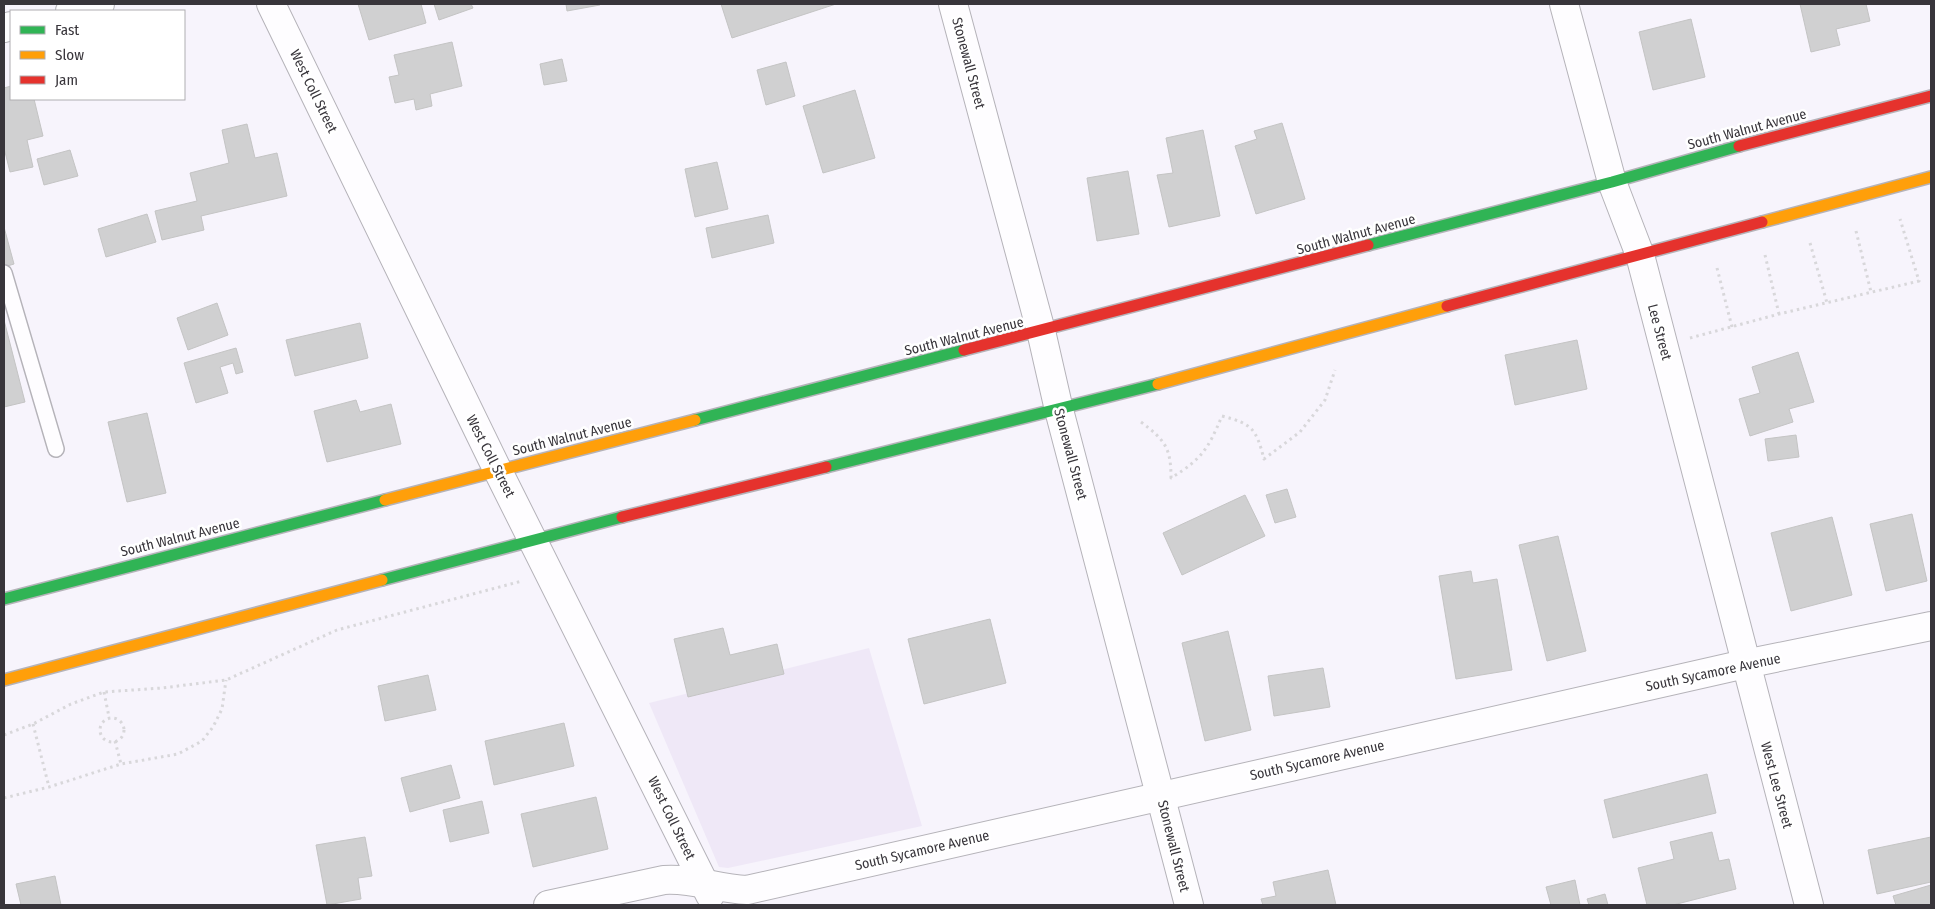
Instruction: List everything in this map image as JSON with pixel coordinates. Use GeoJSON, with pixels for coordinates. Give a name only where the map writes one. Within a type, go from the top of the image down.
{"type":"FeatureCollection","features":[{"type":"Feature","properties":{"kind":"main road","name":"South Walnut Avenue"},"geometry":{"type":"LineString","coordinates":[[4,599],[1612,182],[1754,142],[1931,96]]}},
{"type":"Feature","properties":{"kind":"main road"},"geometry":{"type":"LineString","coordinates":[[4,680],[534,539],[1059,410],[1931,177]]}},
{"type":"Feature","properties":{"kind":"street"},"geometry":{"type":"LineString","coordinates":[[74,10],[100,4]]}},
{"type":"Feature","properties":{"kind":"street","name":"West Coll Street"},"geometry":{"type":"LineString","coordinates":[[271,4],[498,471],[534,539],[710,895]]}},
{"type":"Feature","properties":{"kind":"street","name":"Stonewall Street"},"geometry":{"type":"LineString","coordinates":[[953,4],[1041,331],[1059,410],[1190,905]]}},
{"type":"Feature","properties":{"kind":"street","name":"Lee Street"},"geometry":{"type":"LineString","coordinates":[[1564,4],[1612,182],[1640,255],[1745,664]]}},
{"type":"Feature","properties":{"kind":"street","name":"South Sycamore Avenue"},"geometry":{"type":"LineString","coordinates":[[548,905],[664,880],[684,879],[710,895],[728,890],[746,890],[1745,664],[1931,626]]}},
{"type":"Feature","properties":{"kind":"street","name":"West Lee Street"},"geometry":{"type":"LineString","coordinates":[[1745,664],[1809,905]]}},
{"type":"Feature","properties":{"kind":"lane"},"geometry":{"type":"LineString","coordinates":[[4,273],[56,449]]}},
{"type":"Feature","properties":{"kind":"path"},"geometry":{"type":"LineString","coordinates":[[1663,346],[1779,314],[1919,281],[1900,219]]}},
{"type":"Feature","properties":{"kind":"path"},"geometry":{"type":"LineString","coordinates":[[1856,231],[1871,292]]}},
{"type":"Feature","properties":{"kind":"path"},"geometry":{"type":"LineString","coordinates":[[1810,243],[1827,303]]}},
{"type":"Feature","properties":{"kind":"path"},"geometry":{"type":"LineString","coordinates":[[1765,255],[1779,314]]}},
{"type":"Feature","properties":{"kind":"path"},"geometry":{"type":"LineString","coordinates":[[1717,268],[1732,327]]}},
{"type":"Feature","properties":{"kind":"path"},"geometry":{"type":"LineString","coordinates":[[1141,422],[1161,437],[1171,457],[1171,478],[1193,465],[1209,446],[1222,416],[1242,421],[1258,435],[1264,459],[1300,432],[1325,400],[1335,370]]}},
{"type":"Feature","properties":{"kind":"path"},"geometry":{"type":"LineString","coordinates":[[4,735],[33,724],[71,704],[104,692],[162,688],[226,680],[337,630],[550,574]]}},
{"type":"Feature","properties":{"kind":"path"},"geometry":{"type":"LineString","coordinates":[[4,798],[50,787],[121,764],[178,754],[202,742],[222,709],[226,680]]}},
{"type":"Feature","properties":{"kind":"path"},"geometry":{"type":"LineString","coordinates":[[104,692],[109,718]]}},
{"type":"Feature","properties":{"kind":"path"},"geometry":{"type":"LineString","coordinates":[[109,718],[117,719],[124,729],[122,736],[115,741],[104,739],[100,732],[100,725],[109,718]]}},
{"type":"Feature","properties":{"kind":"path"},"geometry":{"type":"LineString","coordinates":[[33,724],[50,787]]}},
{"type":"Feature","properties":{"kind":"path"},"geometry":{"type":"LineString","coordinates":[[115,741],[121,764]]}},
{"type":"Feature","properties":{"kind":"shaded area"},"geometry":{"type":"Polygon","coordinates":[[[869,648],[922,826],[728,868],[719,867],[649,703],[869,648]]]}},
{"type":"Feature","properties":{"kind":"building"},"geometry":{"type":"Polygon","coordinates":[[[358,4],[421,4],[426,23],[369,40],[358,4]]]}},
{"type":"Feature","properties":{"kind":"building"},"geometry":{"type":"Polygon","coordinates":[[[434,4],[471,4],[473,8],[439,20],[434,4]]]}},
{"type":"Feature","properties":{"kind":"building"},"geometry":{"type":"Polygon","coordinates":[[[566,4],[599,4],[600,5],[567,11],[566,4]]]}},
{"type":"Feature","properties":{"kind":"building"},"geometry":{"type":"Polygon","coordinates":[[[721,4],[836,4],[732,38],[721,4]]]}},
{"type":"Feature","properties":{"kind":"building"},"geometry":{"type":"Polygon","coordinates":[[[1800,4],[1866,4],[1870,21],[1836,29],[1840,45],[1811,52],[1800,4]]]}},
{"type":"Feature","properties":{"kind":"building"},"geometry":{"type":"Polygon","coordinates":[[[1691,19],[1705,77],[1653,90],[1639,32],[1691,19]]]}},
{"type":"Feature","properties":{"kind":"building"},"geometry":{"type":"Polygon","coordinates":[[[452,42],[462,86],[430,94],[432,106],[416,110],[414,99],[395,103],[389,77],[399,75],[394,55],[452,42]]]}},
{"type":"Feature","properties":{"kind":"building"},"geometry":{"type":"Polygon","coordinates":[[[562,59],[567,81],[544,85],[540,64],[562,59]]]}},
{"type":"Feature","properties":{"kind":"building"},"geometry":{"type":"Polygon","coordinates":[[[786,62],[795,96],[766,105],[757,70],[786,62]]]}},
{"type":"Feature","properties":{"kind":"building"},"geometry":{"type":"Polygon","coordinates":[[[10,86],[10,100],[34,100],[43,136],[27,140],[33,167],[10,172],[4,148],[4,88],[10,86]]]}},
{"type":"Feature","properties":{"kind":"building"},"geometry":{"type":"Polygon","coordinates":[[[855,90],[875,158],[823,173],[803,106],[855,90]]]}},
{"type":"Feature","properties":{"kind":"building"},"geometry":{"type":"Polygon","coordinates":[[[1282,123],[1305,199],[1256,214],[1235,146],[1257,139],[1254,131],[1282,123]]]}},
{"type":"Feature","properties":{"kind":"building"},"geometry":{"type":"Polygon","coordinates":[[[247,124],[255,158],[277,153],[287,196],[201,216],[204,230],[162,240],[155,211],[197,201],[190,173],[229,163],[222,130],[247,124]]]}},
{"type":"Feature","properties":{"kind":"building"},"geometry":{"type":"Polygon","coordinates":[[[1203,130],[1220,216],[1169,227],[1157,175],[1173,173],[1166,138],[1203,130]]]}},
{"type":"Feature","properties":{"kind":"building"},"geometry":{"type":"Polygon","coordinates":[[[70,150],[78,176],[44,185],[37,159],[70,150]]]}},
{"type":"Feature","properties":{"kind":"building"},"geometry":{"type":"Polygon","coordinates":[[[717,162],[728,209],[695,217],[685,169],[717,162]]]}},
{"type":"Feature","properties":{"kind":"building"},"geometry":{"type":"Polygon","coordinates":[[[1128,171],[1139,234],[1097,241],[1087,178],[1128,171]]]}},
{"type":"Feature","properties":{"kind":"building"},"geometry":{"type":"Polygon","coordinates":[[[147,214],[156,242],[106,257],[98,229],[147,214]]]}},
{"type":"Feature","properties":{"kind":"building"},"geometry":{"type":"Polygon","coordinates":[[[768,215],[774,243],[712,258],[706,228],[768,215]]]}},
{"type":"Feature","properties":{"kind":"building"},"geometry":{"type":"Polygon","coordinates":[[[4,227],[14,264],[4,267],[4,227]]]}},
{"type":"Feature","properties":{"kind":"building"},"geometry":{"type":"Polygon","coordinates":[[[217,303],[228,335],[188,350],[177,318],[217,303]]]}},
{"type":"Feature","properties":{"kind":"building"},"geometry":{"type":"Polygon","coordinates":[[[4,320],[25,402],[4,407],[4,320]]]}},
{"type":"Feature","properties":{"kind":"building"},"geometry":{"type":"Polygon","coordinates":[[[360,323],[368,358],[295,376],[286,340],[360,323]]]}},
{"type":"Feature","properties":{"kind":"building"},"geometry":{"type":"Polygon","coordinates":[[[1577,340],[1587,389],[1515,405],[1505,355],[1577,340]]]}},
{"type":"Feature","properties":{"kind":"building"},"geometry":{"type":"Polygon","coordinates":[[[236,348],[243,372],[236,374],[233,363],[220,367],[228,393],[196,403],[184,363],[236,348]]]}},
{"type":"Feature","properties":{"kind":"building"},"geometry":{"type":"Polygon","coordinates":[[[1798,352],[1814,402],[1789,409],[1793,422],[1750,436],[1739,399],[1760,393],[1752,367],[1798,352]]]}},
{"type":"Feature","properties":{"kind":"building"},"geometry":{"type":"Polygon","coordinates":[[[356,400],[360,412],[391,404],[401,444],[327,462],[314,411],[356,400]]]}},
{"type":"Feature","properties":{"kind":"building"},"geometry":{"type":"Polygon","coordinates":[[[147,413],[166,493],[127,502],[108,422],[147,413]]]}},
{"type":"Feature","properties":{"kind":"building"},"geometry":{"type":"Polygon","coordinates":[[[1796,435],[1799,457],[1768,461],[1765,439],[1796,435]]]}},
{"type":"Feature","properties":{"kind":"building"},"geometry":{"type":"Polygon","coordinates":[[[1287,489],[1296,517],[1275,523],[1266,495],[1287,489]]]}},
{"type":"Feature","properties":{"kind":"building"},"geometry":{"type":"Polygon","coordinates":[[[1245,495],[1265,536],[1182,575],[1163,533],[1245,495]]]}},
{"type":"Feature","properties":{"kind":"building"},"geometry":{"type":"Polygon","coordinates":[[[1912,514],[1927,581],[1886,591],[1870,524],[1912,514]]]}},
{"type":"Feature","properties":{"kind":"building"},"geometry":{"type":"Polygon","coordinates":[[[1832,517],[1852,595],[1791,611],[1771,533],[1832,517]]]}},
{"type":"Feature","properties":{"kind":"building"},"geometry":{"type":"Polygon","coordinates":[[[1558,536],[1586,651],[1547,661],[1519,545],[1558,536]]]}},
{"type":"Feature","properties":{"kind":"building"},"geometry":{"type":"Polygon","coordinates":[[[1471,571],[1473,583],[1497,579],[1512,670],[1456,679],[1439,576],[1471,571]]]}},
{"type":"Feature","properties":{"kind":"building"},"geometry":{"type":"Polygon","coordinates":[[[990,619],[1006,683],[924,704],[908,639],[990,619]]]}},
{"type":"Feature","properties":{"kind":"building"},"geometry":{"type":"Polygon","coordinates":[[[723,628],[730,655],[777,644],[784,674],[688,697],[674,639],[723,628]]]}},
{"type":"Feature","properties":{"kind":"building"},"geometry":{"type":"Polygon","coordinates":[[[1228,631],[1251,730],[1205,741],[1182,643],[1228,631]]]}},
{"type":"Feature","properties":{"kind":"building"},"geometry":{"type":"Polygon","coordinates":[[[1323,668],[1330,707],[1274,716],[1268,676],[1323,668]]]}},
{"type":"Feature","properties":{"kind":"building"},"geometry":{"type":"Polygon","coordinates":[[[428,675],[436,710],[385,721],[378,686],[428,675]]]}},
{"type":"Feature","properties":{"kind":"building"},"geometry":{"type":"Polygon","coordinates":[[[564,723],[574,766],[494,785],[485,741],[564,723]]]}},
{"type":"Feature","properties":{"kind":"building"},"geometry":{"type":"Polygon","coordinates":[[[451,765],[460,798],[410,812],[401,778],[451,765]]]}},
{"type":"Feature","properties":{"kind":"building"},"geometry":{"type":"Polygon","coordinates":[[[1707,774],[1716,813],[1613,838],[1604,800],[1707,774]]]}},
{"type":"Feature","properties":{"kind":"building"},"geometry":{"type":"Polygon","coordinates":[[[596,797],[608,849],[533,867],[521,814],[596,797]]]}},
{"type":"Feature","properties":{"kind":"building"},"geometry":{"type":"Polygon","coordinates":[[[482,801],[489,833],[450,842],[443,810],[482,801]]]}},
{"type":"Feature","properties":{"kind":"building"},"geometry":{"type":"Polygon","coordinates":[[[1712,832],[1719,861],[1729,859],[1736,889],[1673,905],[1647,905],[1638,868],[1674,859],[1670,842],[1712,832]]]}},
{"type":"Feature","properties":{"kind":"building"},"geometry":{"type":"Polygon","coordinates":[[[365,837],[372,876],[358,878],[361,899],[327,905],[316,845],[365,837]]]}},
{"type":"Feature","properties":{"kind":"building"},"geometry":{"type":"Polygon","coordinates":[[[1931,837],[1931,882],[1877,894],[1868,850],[1931,837]]]}},
{"type":"Feature","properties":{"kind":"building"},"geometry":{"type":"Polygon","coordinates":[[[1328,870],[1336,905],[1263,905],[1261,899],[1276,896],[1273,882],[1328,870]]]}},
{"type":"Feature","properties":{"kind":"building"},"geometry":{"type":"Polygon","coordinates":[[[55,876],[61,905],[21,905],[16,884],[55,876]]]}},
{"type":"Feature","properties":{"kind":"building"},"geometry":{"type":"Polygon","coordinates":[[[1575,880],[1580,905],[1551,905],[1546,887],[1575,880]]]}},
{"type":"Feature","properties":{"kind":"building"},"geometry":{"type":"Polygon","coordinates":[[[1931,885],[1931,905],[1896,905],[1893,896],[1931,885]]]}},
{"type":"Feature","properties":{"kind":"building"},"geometry":{"type":"Polygon","coordinates":[[[1605,894],[1608,905],[1589,905],[1587,899],[1605,894]]]}},
{"type":"Feature","properties":{"kind":"traffic: fast"},"geometry":{"type":"LineString","coordinates":[[1368,245],[1612,182],[1739,146]]}},
{"type":"Feature","properties":{"kind":"traffic: fast"},"geometry":{"type":"LineString","coordinates":[[695,420],[964,350]]}},
{"type":"Feature","properties":{"kind":"traffic: fast"},"geometry":{"type":"LineString","coordinates":[[826,467],[1158,384]]}},
{"type":"Feature","properties":{"kind":"traffic: fast"},"geometry":{"type":"LineString","coordinates":[[4,599],[385,500]]}},
{"type":"Feature","properties":{"kind":"traffic: fast"},"geometry":{"type":"LineString","coordinates":[[382,580],[622,517]]}},
{"type":"Feature","properties":{"kind":"traffic: slow"},"geometry":{"type":"LineString","coordinates":[[1762,222],[1931,177]]}},
{"type":"Feature","properties":{"kind":"traffic: slow"},"geometry":{"type":"LineString","coordinates":[[1158,384],[1447,306]]}},
{"type":"Feature","properties":{"kind":"traffic: slow"},"geometry":{"type":"LineString","coordinates":[[385,500],[695,420]]}},
{"type":"Feature","properties":{"kind":"traffic: slow"},"geometry":{"type":"LineString","coordinates":[[4,680],[382,580]]}},
{"type":"Feature","properties":{"kind":"traffic: jam"},"geometry":{"type":"LineString","coordinates":[[1739,146],[1931,96]]}},
{"type":"Feature","properties":{"kind":"traffic: jam"},"geometry":{"type":"LineString","coordinates":[[1447,306],[1762,222]]}},
{"type":"Feature","properties":{"kind":"traffic: jam"},"geometry":{"type":"LineString","coordinates":[[964,350],[1368,245]]}},
{"type":"Feature","properties":{"kind":"traffic: jam"},"geometry":{"type":"LineString","coordinates":[[622,517],[826,467]]}}]}
